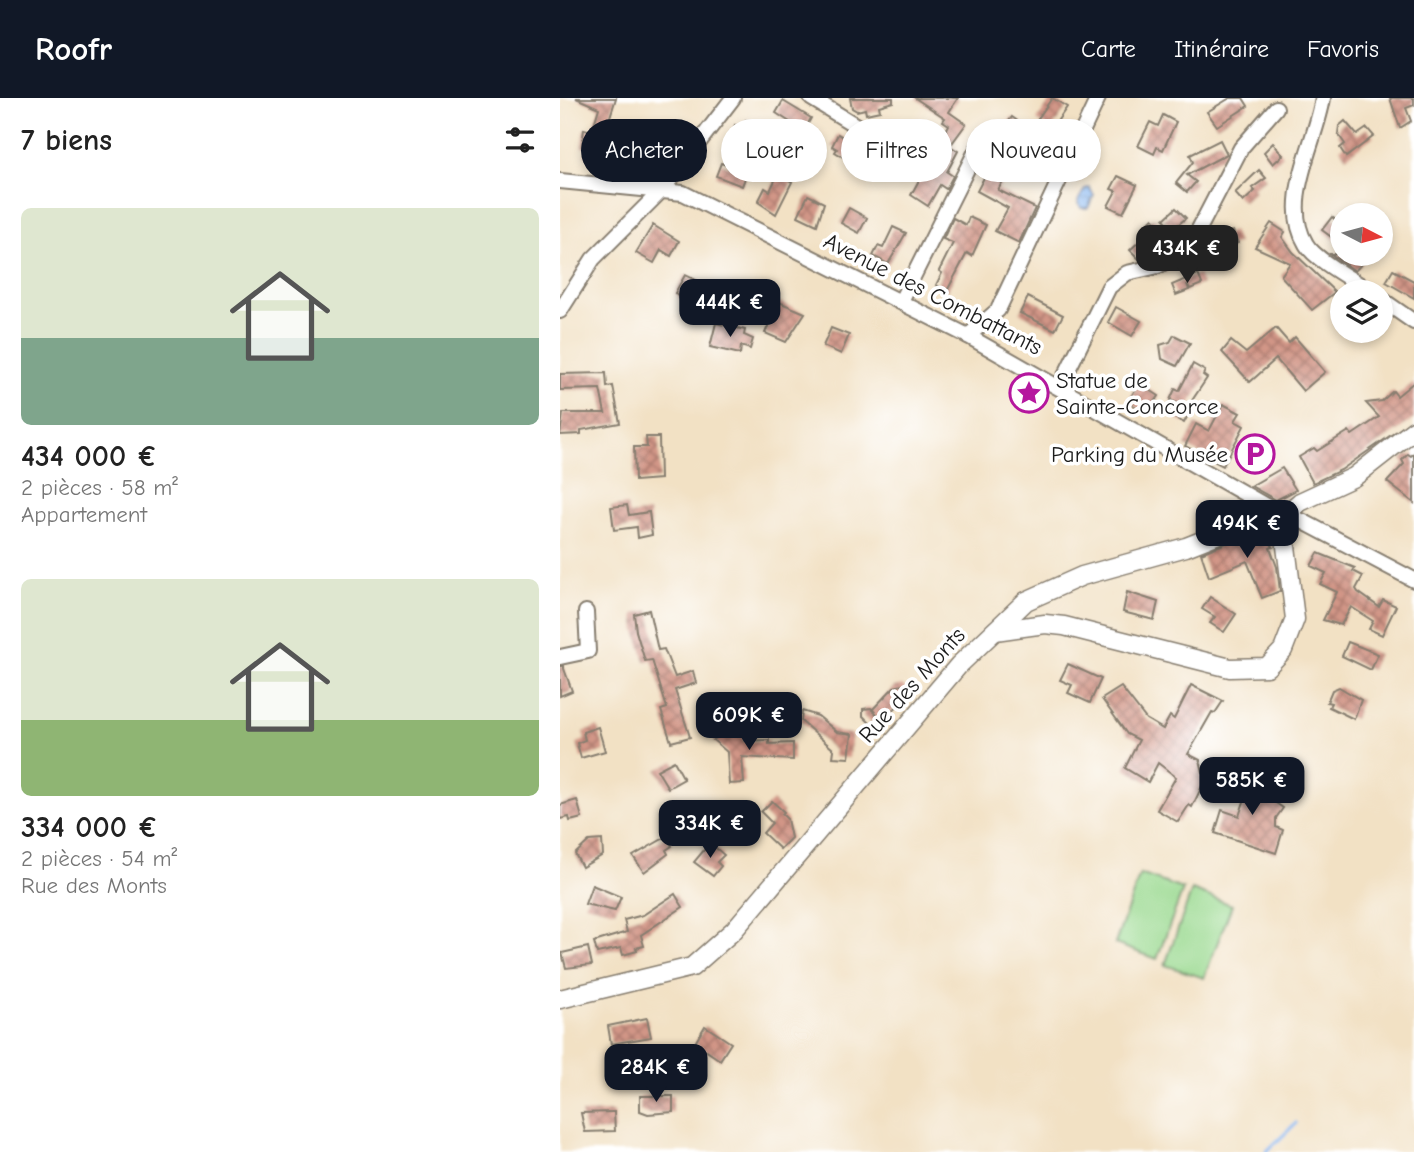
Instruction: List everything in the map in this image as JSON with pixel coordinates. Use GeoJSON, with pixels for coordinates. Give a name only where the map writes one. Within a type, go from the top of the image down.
{"type":"FeatureCollection","features":[{"type":"Feature","properties":{"kind":"street"},"geometry":{"type":"LineString","coordinates":[[560,311],[593,259],[663,189],[733,98]]}},
{"type":"Feature","properties":{"kind":"street"},"geometry":{"type":"LineString","coordinates":[[811,98],[845,119]]}},
{"type":"Feature","properties":{"kind":"street"},"geometry":{"type":"LineString","coordinates":[[968,336],[998,310],[1098,98]]}},
{"type":"Feature","properties":{"kind":"street"},"geometry":{"type":"LineString","coordinates":[[1323,98],[1319,126],[1299,180],[1296,214],[1306,246],[1354,280]]}},
{"type":"Feature","properties":{"kind":"street"},"geometry":{"type":"LineString","coordinates":[[1060,386],[1109,286],[1127,274],[1158,266],[1177,255],[1198,231],[1241,148],[1276,108]]}},
{"type":"Feature","properties":{"kind":"street"},"geometry":{"type":"LineString","coordinates":[[901,301],[966,171]]}},
{"type":"Feature","properties":{"kind":"street","name":"Avenue des Combattants"},"geometry":{"type":"LineString","coordinates":[[560,181],[683,193],[968,336],[1285,515],[1304,522],[1377,563],[1414,580]]}},
{"type":"Feature","properties":{"kind":"street"},"geometry":{"type":"LineString","coordinates":[[1393,307],[1414,322]]}},
{"type":"Feature","properties":{"kind":"street"},"geometry":{"type":"LineString","coordinates":[[995,631],[1026,601],[1082,576],[1186,547],[1264,516],[1285,515],[1300,502],[1354,477],[1414,430]]}},
{"type":"Feature","properties":{"kind":"street","name":"Rue des Monts"},"geometry":{"type":"LineString","coordinates":[[560,999],[692,967],[734,930],[959,665],[995,631],[1049,625],[1081,630],[1230,668],[1267,667],[1283,650],[1295,619],[1285,538],[1285,515]]}},
{"type":"Feature","properties":{"kind":"street"},"geometry":{"type":"LineString","coordinates":[[1039,594],[1039,613],[1049,625]]}},
{"type":"Feature","properties":{"kind":"street"},"geometry":{"type":"LineString","coordinates":[[560,657],[588,650],[586,612]]}},
{"type":"Feature","properties":{"kind":"green space"},"geometry":{"type":"Polygon","coordinates":[[[1140,874],[1183,889],[1157,959],[1115,944],[1140,874]]]}},
{"type":"Feature","properties":{"kind":"green space"},"geometry":{"type":"Polygon","coordinates":[[[1192,890],[1232,905],[1204,978],[1165,965],[1192,890]]]}},
{"type":"Feature","properties":{"kind":"water"},"geometry":{"type":"Polygon","coordinates":[[[1089,187],[1094,195],[1088,208],[1081,208],[1078,201],[1089,187]]]}},
{"type":"Feature","properties":{"kind":"building"},"geometry":{"type":"Polygon","coordinates":[[[576,98],[616,98],[609,119],[596,119],[599,108],[576,98]]]}},
{"type":"Feature","properties":{"kind":"building"},"geometry":{"type":"Polygon","coordinates":[[[850,98],[893,98],[893,102],[879,106],[880,111],[866,114],[865,109],[857,111],[852,108],[850,98]]]}},
{"type":"Feature","properties":{"kind":"building"},"geometry":{"type":"Polygon","coordinates":[[[915,98],[958,98],[949,112],[966,124],[952,143],[952,119],[945,118],[915,98]]]}},
{"type":"Feature","properties":{"kind":"building"},"geometry":{"type":"Polygon","coordinates":[[[1052,98],[1067,107],[1059,119],[1038,119],[1052,98]]]}},
{"type":"Feature","properties":{"kind":"building"},"geometry":{"type":"Polygon","coordinates":[[[1230,98],[1243,98],[1248,106],[1217,126],[1207,112],[1230,98]]]}},
{"type":"Feature","properties":{"kind":"building"},"geometry":{"type":"Polygon","coordinates":[[[1390,98],[1414,98],[1414,105],[1406,108],[1411,121],[1400,128],[1390,98]]]}},
{"type":"Feature","properties":{"kind":"building"},"geometry":{"type":"Polygon","coordinates":[[[783,101],[811,118],[785,119],[776,113],[783,101]]]}},
{"type":"Feature","properties":{"kind":"building"},"geometry":{"type":"Polygon","coordinates":[[[1163,115],[1176,122],[1163,150],[1157,147],[1154,154],[1138,146],[1150,122],[1158,126],[1163,115]]]}},
{"type":"Feature","properties":{"kind":"building"},"geometry":{"type":"Polygon","coordinates":[[[1345,121],[1357,135],[1367,128],[1374,136],[1346,157],[1340,148],[1345,144],[1338,134],[1339,126],[1345,121]]]}},
{"type":"Feature","properties":{"kind":"building"},"geometry":{"type":"Polygon","coordinates":[[[838,134],[841,136],[841,156],[832,146],[838,134]]]}},
{"type":"Feature","properties":{"kind":"building"},"geometry":{"type":"Polygon","coordinates":[[[1220,140],[1227,154],[1187,175],[1196,182],[1187,192],[1176,183],[1193,162],[1190,155],[1220,140]]]}},
{"type":"Feature","properties":{"kind":"building"},"geometry":{"type":"Polygon","coordinates":[[[1273,143],[1283,155],[1273,164],[1264,152],[1273,143]]]}},
{"type":"Feature","properties":{"kind":"building"},"geometry":{"type":"Polygon","coordinates":[[[952,147],[958,151],[952,162],[952,147]]]}},
{"type":"Feature","properties":{"kind":"building"},"geometry":{"type":"Polygon","coordinates":[[[721,163],[721,178],[716,176],[721,163]]]}},
{"type":"Feature","properties":{"kind":"building"},"geometry":{"type":"Polygon","coordinates":[[[1259,170],[1266,178],[1252,188],[1255,191],[1243,202],[1235,193],[1259,170]]]}},
{"type":"Feature","properties":{"kind":"building"},"geometry":{"type":"Polygon","coordinates":[[[1118,176],[1137,185],[1123,213],[1108,206],[1116,191],[1111,189],[1118,176]]]}},
{"type":"Feature","properties":{"kind":"building"},"geometry":{"type":"Polygon","coordinates":[[[774,182],[792,182],[776,214],[758,202],[765,188],[770,191],[774,182]]]}},
{"type":"Feature","properties":{"kind":"building"},"geometry":{"type":"Polygon","coordinates":[[[918,182],[950,182],[946,189],[940,185],[928,206],[911,195],[918,182]]]}},
{"type":"Feature","properties":{"kind":"building"},"geometry":{"type":"Polygon","coordinates":[[[982,182],[1002,182],[998,190],[1035,208],[1019,243],[995,231],[1008,208],[977,191],[982,182]]]}},
{"type":"Feature","properties":{"kind":"building"},"geometry":{"type":"Polygon","coordinates":[[[808,195],[824,203],[817,225],[798,216],[808,195]]]}},
{"type":"Feature","properties":{"kind":"building"},"geometry":{"type":"Polygon","coordinates":[[[849,208],[867,218],[859,233],[841,223],[849,208]]]}},
{"type":"Feature","properties":{"kind":"building"},"geometry":{"type":"Polygon","coordinates":[[[1176,208],[1186,218],[1173,229],[1164,219],[1176,208]]]}},
{"type":"Feature","properties":{"kind":"building"},"geometry":{"type":"Polygon","coordinates":[[[969,217],[986,225],[972,256],[967,253],[947,291],[936,285],[942,273],[939,271],[953,243],[943,239],[953,218],[966,225],[969,217]]]}},
{"type":"Feature","properties":{"kind":"building"},"geometry":{"type":"Polygon","coordinates":[[[1153,218],[1163,228],[1150,239],[1141,229],[1153,218]]]}},
{"type":"Feature","properties":{"kind":"building"},"geometry":{"type":"Polygon","coordinates":[[[1330,220],[1330,236],[1322,230],[1330,220]]]}},
{"type":"Feature","properties":{"kind":"building"},"geometry":{"type":"Polygon","coordinates":[[[1271,223],[1285,232],[1282,237],[1293,252],[1330,287],[1330,296],[1312,310],[1281,276],[1290,263],[1255,247],[1271,223]]]}},
{"type":"Feature","properties":{"kind":"building"},"geometry":{"type":"Polygon","coordinates":[[[653,225],[679,241],[671,256],[661,250],[654,263],[636,253],[653,225]]]}},
{"type":"Feature","properties":{"kind":"building"},"geometry":{"type":"Polygon","coordinates":[[[893,227],[906,233],[888,264],[873,256],[878,246],[883,248],[893,227]]]}},
{"type":"Feature","properties":{"kind":"building"},"geometry":{"type":"Polygon","coordinates":[[[1233,231],[1238,243],[1222,249],[1224,253],[1213,258],[1207,244],[1233,231]]]}},
{"type":"Feature","properties":{"kind":"building"},"geometry":{"type":"Polygon","coordinates":[[[1143,238],[1153,248],[1140,260],[1130,250],[1143,238]]]}},
{"type":"Feature","properties":{"kind":"building"},"geometry":{"type":"Polygon","coordinates":[[[1393,270],[1414,281],[1414,298],[1393,286],[1393,280],[1387,280],[1393,270]]]}},
{"type":"Feature","properties":{"kind":"building"},"geometry":{"type":"Polygon","coordinates":[[[1198,274],[1202,284],[1190,289],[1187,284],[1189,290],[1176,295],[1172,285],[1198,274]]]}},
{"type":"Feature","properties":{"kind":"building"},"geometry":{"type":"Polygon","coordinates":[[[685,275],[700,282],[696,294],[692,293],[682,301],[675,293],[685,275]]]}},
{"type":"Feature","properties":{"kind":"building"},"geometry":{"type":"Polygon","coordinates":[[[1028,297],[1063,315],[1055,330],[1020,313],[1028,297]]]}},
{"type":"Feature","properties":{"kind":"building"},"geometry":{"type":"Polygon","coordinates":[[[779,302],[805,313],[786,342],[765,333],[779,302]]]}},
{"type":"Feature","properties":{"kind":"building"},"geometry":{"type":"Polygon","coordinates":[[[1116,307],[1141,321],[1132,336],[1108,322],[1116,307]]]}},
{"type":"Feature","properties":{"kind":"building"},"geometry":{"type":"Polygon","coordinates":[[[716,323],[745,330],[744,335],[753,339],[750,349],[741,346],[740,354],[710,347],[716,323]]]}},
{"type":"Feature","properties":{"kind":"building"},"geometry":{"type":"Polygon","coordinates":[[[831,328],[849,335],[841,354],[823,346],[831,328]]]}},
{"type":"Feature","properties":{"kind":"building"},"geometry":{"type":"Polygon","coordinates":[[[1276,328],[1289,343],[1295,337],[1325,372],[1303,391],[1276,359],[1250,382],[1222,352],[1231,341],[1246,353],[1276,328]]]}},
{"type":"Feature","properties":{"kind":"building"},"geometry":{"type":"Polygon","coordinates":[[[1174,335],[1190,343],[1177,366],[1162,359],[1160,345],[1170,342],[1174,335]]]}},
{"type":"Feature","properties":{"kind":"building"},"geometry":{"type":"Polygon","coordinates":[[[1193,364],[1205,371],[1203,375],[1207,378],[1189,405],[1192,407],[1184,423],[1171,416],[1177,403],[1170,400],[1175,389],[1179,391],[1193,364]]]}},
{"type":"Feature","properties":{"kind":"building"},"geometry":{"type":"Polygon","coordinates":[[[606,373],[607,387],[613,386],[620,423],[581,430],[581,434],[560,435],[563,413],[605,413],[600,389],[560,390],[560,374],[606,373]]]}},
{"type":"Feature","properties":{"kind":"building"},"geometry":{"type":"Polygon","coordinates":[[[1414,382],[1414,419],[1341,470],[1313,483],[1299,457],[1314,448],[1317,451],[1349,431],[1352,435],[1379,417],[1366,403],[1382,401],[1393,391],[1397,396],[1414,382]]]}},
{"type":"Feature","properties":{"kind":"building"},"geometry":{"type":"Polygon","coordinates":[[[1139,383],[1159,396],[1147,414],[1128,402],[1139,383]]]}},
{"type":"Feature","properties":{"kind":"building"},"geometry":{"type":"Polygon","coordinates":[[[1223,404],[1240,413],[1235,421],[1244,426],[1223,466],[1185,446],[1196,424],[1209,431],[1223,404]]]}},
{"type":"Feature","properties":{"kind":"building"},"geometry":{"type":"Polygon","coordinates":[[[646,437],[659,437],[660,479],[635,481],[634,447],[647,447],[646,437]]]}},
{"type":"Feature","properties":{"kind":"building"},"geometry":{"type":"Polygon","coordinates":[[[1414,453],[1414,503],[1387,482],[1404,464],[1402,460],[1408,454],[1411,456],[1414,453]]]}},
{"type":"Feature","properties":{"kind":"building"},"geometry":{"type":"Polygon","coordinates":[[[1282,468],[1296,490],[1276,500],[1251,486],[1282,468]]]}},
{"type":"Feature","properties":{"kind":"building"},"geometry":{"type":"Polygon","coordinates":[[[627,505],[629,515],[649,512],[652,535],[638,538],[637,527],[614,530],[611,507],[627,505]]]}},
{"type":"Feature","properties":{"kind":"building"},"geometry":{"type":"Polygon","coordinates":[[[1264,528],[1273,547],[1270,548],[1277,567],[1280,591],[1262,598],[1247,561],[1209,577],[1201,553],[1264,528]]]}},
{"type":"Feature","properties":{"kind":"building"},"geometry":{"type":"Polygon","coordinates":[[[1318,553],[1355,568],[1353,571],[1363,576],[1356,589],[1379,607],[1383,600],[1396,606],[1382,635],[1369,629],[1373,621],[1351,607],[1341,625],[1323,620],[1337,592],[1320,584],[1326,573],[1311,566],[1318,553]]]}},
{"type":"Feature","properties":{"kind":"building"},"geometry":{"type":"Polygon","coordinates":[[[1127,592],[1158,602],[1154,620],[1123,612],[1127,592]]]}},
{"type":"Feature","properties":{"kind":"building"},"geometry":{"type":"Polygon","coordinates":[[[1210,597],[1236,614],[1224,632],[1210,623],[1215,617],[1202,609],[1210,597]]]}},
{"type":"Feature","properties":{"kind":"building"},"geometry":{"type":"Polygon","coordinates":[[[649,610],[658,650],[664,649],[675,677],[693,671],[696,683],[675,690],[690,737],[671,742],[661,710],[667,708],[652,660],[645,661],[636,631],[634,614],[649,610]]]}},
{"type":"Feature","properties":{"kind":"building"},"geometry":{"type":"Polygon","coordinates":[[[1348,642],[1378,654],[1371,670],[1342,656],[1348,642]]]}},
{"type":"Feature","properties":{"kind":"building"},"geometry":{"type":"Polygon","coordinates":[[[1068,664],[1101,679],[1090,703],[1068,693],[1072,685],[1060,680],[1068,664]]]}},
{"type":"Feature","properties":{"kind":"building"},"geometry":{"type":"Polygon","coordinates":[[[560,666],[563,666],[572,691],[560,696],[560,666]]]}},
{"type":"Feature","properties":{"kind":"building"},"geometry":{"type":"Polygon","coordinates":[[[902,685],[911,693],[883,720],[872,710],[894,687],[902,685]]]}},
{"type":"Feature","properties":{"kind":"building"},"geometry":{"type":"Polygon","coordinates":[[[1191,685],[1223,701],[1215,713],[1212,712],[1188,754],[1200,760],[1205,780],[1192,807],[1189,805],[1178,822],[1157,810],[1176,777],[1158,763],[1148,782],[1125,768],[1139,740],[1127,734],[1102,699],[1121,687],[1146,719],[1163,729],[1170,716],[1174,719],[1191,685]]]}},
{"type":"Feature","properties":{"kind":"building"},"geometry":{"type":"Polygon","coordinates":[[[1339,687],[1361,700],[1354,719],[1329,707],[1331,703],[1327,702],[1332,690],[1339,687]]]}},
{"type":"Feature","properties":{"kind":"building"},"geometry":{"type":"Polygon","coordinates":[[[871,708],[879,716],[871,724],[863,716],[863,709],[871,708]]]}},
{"type":"Feature","properties":{"kind":"building"},"geometry":{"type":"Polygon","coordinates":[[[802,711],[818,716],[837,732],[852,734],[849,758],[833,757],[834,750],[801,721],[802,711]]]}},
{"type":"Feature","properties":{"kind":"building"},"geometry":{"type":"Polygon","coordinates":[[[598,727],[605,751],[581,758],[577,743],[585,740],[583,732],[598,727]]]}},
{"type":"Feature","properties":{"kind":"building"},"geometry":{"type":"Polygon","coordinates":[[[734,728],[743,728],[744,741],[793,743],[793,760],[742,757],[744,783],[729,784],[727,752],[713,740],[734,728]]]}},
{"type":"Feature","properties":{"kind":"building"},"geometry":{"type":"Polygon","coordinates":[[[674,761],[684,779],[668,788],[657,770],[674,761]]]}},
{"type":"Feature","properties":{"kind":"building"},"geometry":{"type":"Polygon","coordinates":[[[1238,772],[1263,788],[1260,792],[1283,808],[1276,818],[1276,827],[1283,830],[1276,853],[1215,833],[1222,810],[1239,816],[1245,799],[1228,787],[1238,772]]]}},
{"type":"Feature","properties":{"kind":"building"},"geometry":{"type":"Polygon","coordinates":[[[577,800],[582,818],[570,821],[569,817],[560,819],[560,805],[577,800]]]}},
{"type":"Feature","properties":{"kind":"building"},"geometry":{"type":"Polygon","coordinates":[[[772,801],[784,812],[782,814],[787,819],[791,838],[780,849],[763,833],[772,823],[761,812],[772,801]]]}},
{"type":"Feature","properties":{"kind":"building"},"geometry":{"type":"Polygon","coordinates":[[[708,807],[714,822],[694,830],[676,823],[683,808],[694,813],[708,807]]]}},
{"type":"Feature","properties":{"kind":"building"},"geometry":{"type":"Polygon","coordinates":[[[666,837],[672,846],[666,850],[668,854],[644,872],[633,856],[666,837]]]}},
{"type":"Feature","properties":{"kind":"building"},"geometry":{"type":"Polygon","coordinates":[[[602,840],[603,855],[582,867],[575,854],[589,841],[602,840]]]}},
{"type":"Feature","properties":{"kind":"building"},"geometry":{"type":"Polygon","coordinates":[[[710,843],[724,855],[717,862],[721,866],[713,876],[694,862],[710,843]]]}},
{"type":"Feature","properties":{"kind":"building"},"geometry":{"type":"Polygon","coordinates":[[[592,885],[621,897],[615,911],[585,904],[592,885]]]}},
{"type":"Feature","properties":{"kind":"building"},"geometry":{"type":"Polygon","coordinates":[[[675,894],[683,907],[641,935],[644,946],[623,955],[621,948],[597,953],[594,942],[627,932],[624,920],[643,915],[675,894]]]}},
{"type":"Feature","properties":{"kind":"building"},"geometry":{"type":"Polygon","coordinates":[[[588,947],[592,965],[566,968],[562,953],[588,947]]]}},
{"type":"Feature","properties":{"kind":"building"},"geometry":{"type":"Polygon","coordinates":[[[647,1018],[651,1037],[611,1044],[608,1026],[647,1018]]]}},
{"type":"Feature","properties":{"kind":"building"},"geometry":{"type":"Polygon","coordinates":[[[705,1026],[731,1043],[720,1060],[695,1043],[705,1026]]]}},
{"type":"Feature","properties":{"kind":"building"},"geometry":{"type":"Polygon","coordinates":[[[640,1096],[673,1096],[673,1112],[648,1114],[640,1111],[640,1096]]]}},
{"type":"Feature","properties":{"kind":"building"},"geometry":{"type":"Polygon","coordinates":[[[614,1112],[615,1131],[585,1132],[581,1113],[614,1112]]]}},
{"type":"Feature","properties":{"kind":"waterway"},"geometry":{"type":"LineString","coordinates":[[1266,1152],[1296,1123]]}},
{"type":"Feature","properties":{"kind":"place","name":"Statue de Sainte-Concorce"},"geometry":{"type":"Point","coordinates":[1029,393]}},
{"type":"Feature","properties":{"kind":"place","name":"Parking du Musée"},"geometry":{"type":"Point","coordinates":[1255,454]}}]}
